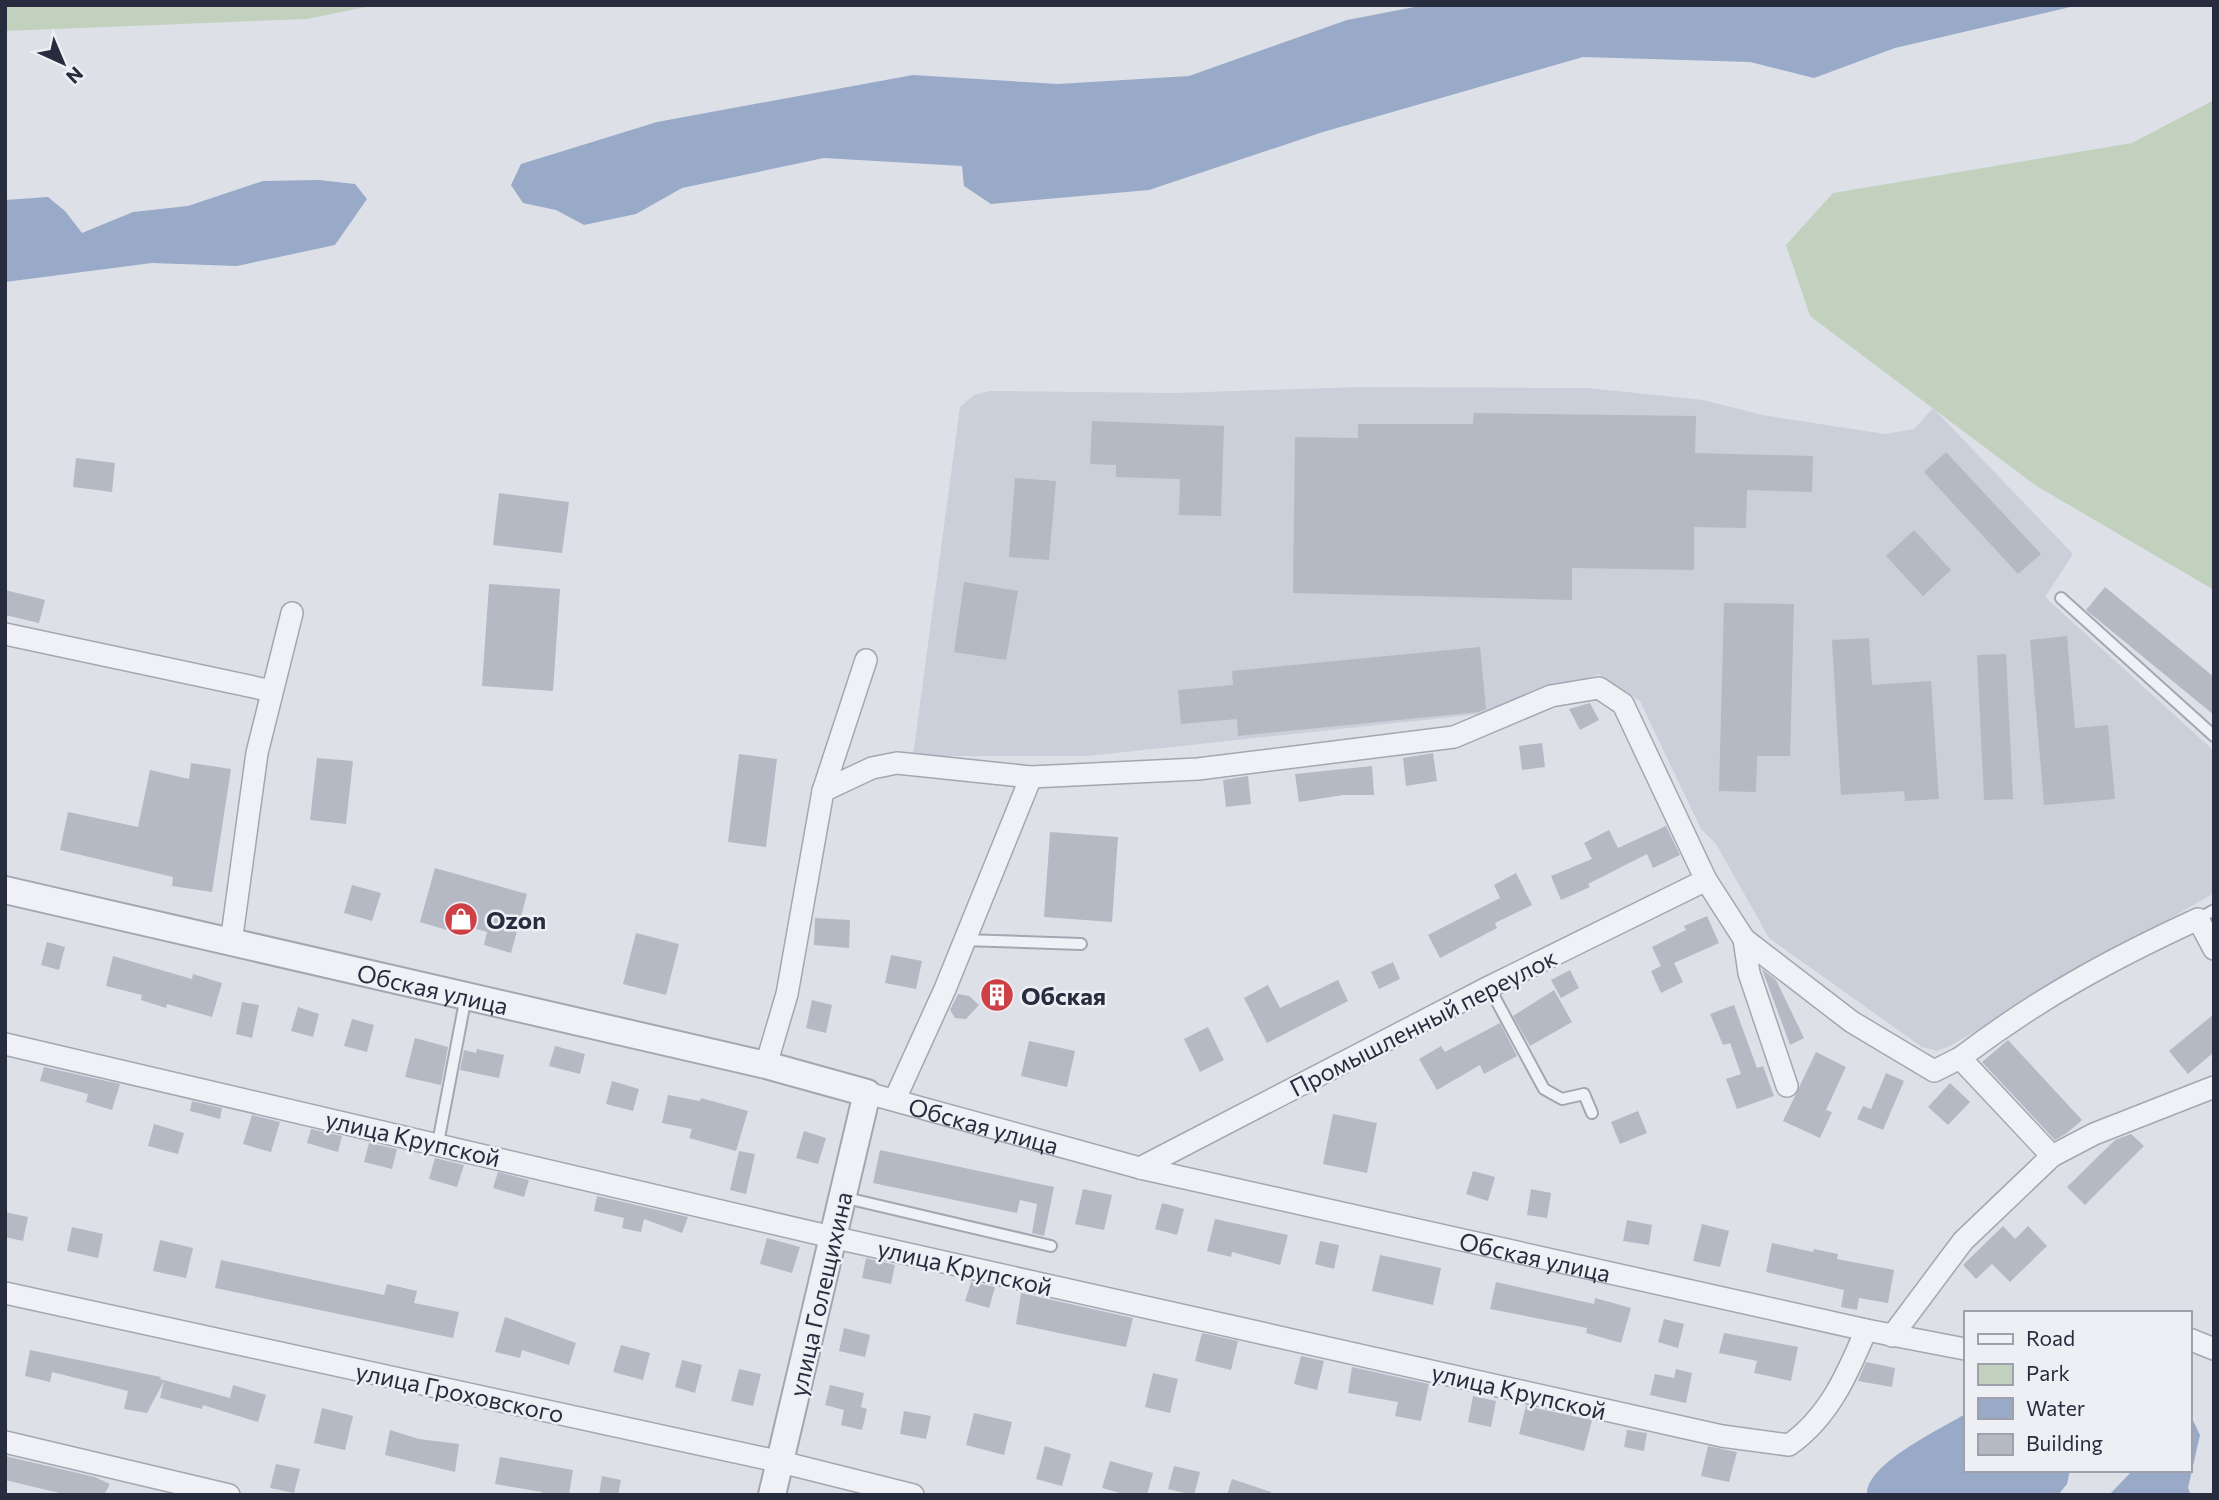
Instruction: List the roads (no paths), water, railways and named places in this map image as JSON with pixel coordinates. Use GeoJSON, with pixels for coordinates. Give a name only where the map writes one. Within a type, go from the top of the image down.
{"type":"FeatureCollection","features":[{"type":"Feature","properties":{"kind":"street"},"geometry":{"type":"LineString","coordinates":[[231,943],[257,753],[292,613]]}},
{"type":"Feature","properties":{"kind":"street"},"geometry":{"type":"LineString","coordinates":[[5,634],[272,691]]}},
{"type":"Feature","properties":{"kind":"street"},"geometry":{"type":"LineString","coordinates":[[766,1065],[787,994],[823,791],[866,660]]}},
{"type":"Feature","properties":{"kind":"street"},"geometry":{"type":"LineString","coordinates":[[823,791],[872,768],[897,763],[1031,778],[1198,769],[1454,737],[1551,696],[1599,688],[1623,704],[1706,880],[1744,939],[1852,1022],[1934,1071],[1960,1058],[2020,1013],[2120,955],[2206,915],[2214,949]]}},
{"type":"Feature","properties":{"kind":"street"},"geometry":{"type":"LineString","coordinates":[[895,1099],[945,989],[1031,778]]}},
{"type":"Feature","properties":{"kind":"street","name":"Промышленный переулок"},"geometry":{"type":"LineString","coordinates":[[1140,1168],[1489,987],[1706,880]]}},
{"type":"Feature","properties":{"kind":"street","name":"Обская улица"},"geometry":{"type":"LineString","coordinates":[[5,890],[766,1065],[1140,1168],[1892,1336],[1964,1349]]}},
{"type":"Feature","properties":{"kind":"street"},"geometry":{"type":"LineString","coordinates":[[1744,939],[1749,973],[1787,1086]]}},
{"type":"Feature","properties":{"kind":"street","name":"улица Крупской"},"geometry":{"type":"LineString","coordinates":[[5,1044],[832,1237],[1722,1436],[1789,1445],[1801,1436],[1827,1406],[1846,1377],[1866,1330]]}},
{"type":"Feature","properties":{"kind":"street"},"geometry":{"type":"LineString","coordinates":[[1960,1058],[2052,1156]]}},
{"type":"Feature","properties":{"kind":"street"},"geometry":{"type":"LineString","coordinates":[[1892,1336],[1963,1241],[2052,1156],[2094,1134],[2214,1087]]}},
{"type":"Feature","properties":{"kind":"street","name":"улица Голещихина"},"geometry":{"type":"LineString","coordinates":[[772,1495],[867,1093]]}},
{"type":"Feature","properties":{"kind":"street","name":"улица Гроховского"},"geometry":{"type":"LineString","coordinates":[[5,1293],[781,1462],[913,1495]]}},
{"type":"Feature","properties":{"kind":"street"},"geometry":{"type":"LineString","coordinates":[[2191,1340],[2214,1349]]}},
{"type":"Feature","properties":{"kind":"street"},"geometry":{"type":"LineString","coordinates":[[5,1441],[229,1495]]}},
{"type":"Feature","properties":{"kind":"lane"},"geometry":{"type":"LineString","coordinates":[[2061,598],[2214,736]]}},
{"type":"Feature","properties":{"kind":"lane"},"geometry":{"type":"LineString","coordinates":[[963,940],[1081,944]]}},
{"type":"Feature","properties":{"kind":"lane"},"geometry":{"type":"LineString","coordinates":[[1489,987],[1544,1089],[1562,1099],[1584,1094],[1592,1113]]}},
{"type":"Feature","properties":{"kind":"lane"},"geometry":{"type":"LineString","coordinates":[[438,1143],[466,996]]}},
{"type":"Feature","properties":{"kind":"lane"},"geometry":{"type":"LineString","coordinates":[[842,1197],[1051,1246]]}},
{"type":"Feature","properties":{"kind":"water"},"geometry":{"type":"Polygon","coordinates":[[[1425,5],[2079,5],[1895,48],[1814,78],[1750,62],[1583,57],[1323,132],[1149,190],[991,204],[964,186],[962,166],[824,158],[682,188],[636,214],[584,225],[556,210],[523,203],[511,185],[521,164],[657,122],[913,75],[1058,84],[1189,76],[1347,20],[1425,5]]]}},
{"type":"Feature","properties":{"kind":"water"},"geometry":{"type":"Polygon","coordinates":[[[319,180],[355,184],[367,199],[335,245],[237,266],[152,263],[5,282],[5,200],[48,197],[65,211],[82,233],[133,212],[188,206],[263,181],[319,180]]]}},
{"type":"Feature","properties":{"kind":"water"},"geometry":{"type":"Polygon","coordinates":[[[1964,1415],[1964,1472],[2070,1472],[2067,1484],[2058,1495],[1867,1495],[1870,1483],[1878,1471],[1923,1438],[1964,1415]]]}},
{"type":"Feature","properties":{"kind":"water"},"geometry":{"type":"Polygon","coordinates":[[[2191,1416],[2200,1435],[2188,1488],[2191,1495],[2109,1495],[2131,1472],[2191,1472],[2191,1416]]]}},
{"type":"Feature","properties":{"kind":"place","name":"Ozon"},"geometry":{"type":"Point","coordinates":[461,919]}},
{"type":"Feature","properties":{"kind":"place","name":"Обская"},"geometry":{"type":"Point","coordinates":[997,995]}}]}
